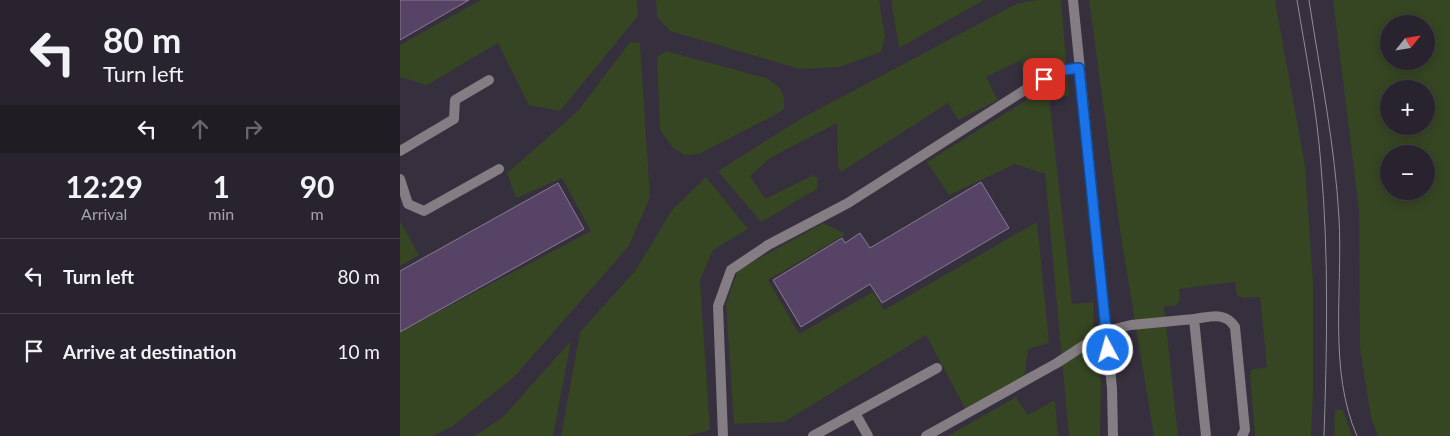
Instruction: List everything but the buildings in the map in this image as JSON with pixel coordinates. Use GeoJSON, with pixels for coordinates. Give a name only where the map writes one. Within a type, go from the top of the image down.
{"type":"FeatureCollection","features":[{"type":"Feature","properties":{"kind":"street"},"geometry":{"type":"LineString","coordinates":[[1073,0],[1114,407],[1114,436]]}},
{"type":"Feature","properties":{"kind":"street"},"geometry":{"type":"LineString","coordinates":[[723,436],[718,306],[731,270],[768,245],[848,203],[1031,86],[1057,71],[1079,68]]}},
{"type":"Feature","properties":{"kind":"street"},"geometry":{"type":"LineString","coordinates":[[400,151],[454,119],[454,100],[489,80]]}},
{"type":"Feature","properties":{"kind":"street"},"geometry":{"type":"LineString","coordinates":[[400,179],[404,207],[424,211],[499,169]]}},
{"type":"Feature","properties":{"kind":"street"},"geometry":{"type":"LineString","coordinates":[[926,436],[1057,363],[1106,331],[1131,325],[1222,316],[1230,320],[1235,327],[1245,430],[1242,436]]}},
{"type":"Feature","properties":{"kind":"street"},"geometry":{"type":"LineString","coordinates":[[1194,319],[1206,436]]}},
{"type":"Feature","properties":{"kind":"street"},"geometry":{"type":"LineString","coordinates":[[813,436],[937,368]]}},
{"type":"Feature","properties":{"kind":"street"},"geometry":{"type":"LineString","coordinates":[[855,413],[868,436]]}},
{"type":"Feature","properties":{"kind":"green space"},"geometry":{"type":"Polygon","coordinates":[[[481,0],[637,0],[638,16],[560,111],[529,105],[498,43],[427,85],[400,77],[400,45],[481,0]]]}},
{"type":"Feature","properties":{"kind":"green space"},"geometry":{"type":"Polygon","coordinates":[[[656,0],[879,0],[885,37],[881,52],[839,67],[800,69],[670,31],[657,17],[656,0]]]}},
{"type":"Feature","properties":{"kind":"green space"},"geometry":{"type":"Polygon","coordinates":[[[891,0],[984,0],[899,48],[891,0]]]}},
{"type":"Feature","properties":{"kind":"green space"},"geometry":{"type":"Polygon","coordinates":[[[1038,0],[1061,0],[1069,96],[1049,97],[1072,304],[1094,302],[1093,330],[1101,383],[1100,436],[1069,436],[1045,174],[1015,164],[949,195],[927,162],[1027,100],[1021,60],[986,77],[998,100],[958,120],[948,103],[841,172],[838,167],[837,123],[770,158],[750,176],[765,199],[813,175],[818,178],[817,189],[761,222],[718,171],[804,117],[1018,3],[1038,0]]]}},
{"type":"Feature","properties":{"kind":"green space"},"geometry":{"type":"Polygon","coordinates":[[[1089,0],[1275,0],[1305,166],[1313,282],[1311,436],[1255,436],[1250,373],[1253,369],[1267,367],[1260,297],[1243,298],[1237,295],[1235,282],[1179,289],[1180,300],[1175,306],[1164,306],[1178,436],[1154,436],[1121,237],[1089,0]]]}},
{"type":"Feature","properties":{"kind":"green space"},"geometry":{"type":"Polygon","coordinates":[[[1333,0],[1450,0],[1450,436],[1378,436],[1371,418],[1360,349],[1359,210],[1333,0]]]}},
{"type":"Feature","properties":{"kind":"green space"},"geometry":{"type":"Polygon","coordinates":[[[630,42],[640,43],[650,197],[629,246],[515,376],[453,426],[432,436],[400,436],[400,332],[591,231],[562,178],[516,198],[507,173],[578,111],[630,42]]]}},
{"type":"Feature","properties":{"kind":"green space"},"geometry":{"type":"Polygon","coordinates":[[[666,51],[766,78],[781,90],[784,98],[784,109],[699,154],[685,155],[673,148],[660,130],[657,57],[666,51]]]}},
{"type":"Feature","properties":{"kind":"green space"},"geometry":{"type":"Polygon","coordinates":[[[706,177],[748,229],[713,250],[700,280],[710,430],[687,436],[561,436],[580,332],[635,271],[672,210],[706,177]]]}},
{"type":"Feature","properties":{"kind":"green space"},"geometry":{"type":"Polygon","coordinates":[[[400,221],[419,255],[400,266],[400,221]]]}},
{"type":"Feature","properties":{"kind":"green space"},"geometry":{"type":"Polygon","coordinates":[[[1037,222],[1049,343],[1028,349],[1024,378],[966,410],[926,335],[784,422],[734,424],[726,304],[738,270],[823,223],[846,234],[768,280],[799,334],[873,292],[884,310],[1037,222]]]}},
{"type":"Feature","properties":{"kind":"green space"},"geometry":{"type":"Polygon","coordinates":[[[571,341],[553,436],[474,436],[502,418],[571,341]]]}},
{"type":"Feature","properties":{"kind":"green space"},"geometry":{"type":"Polygon","coordinates":[[[1016,397],[1028,415],[1055,400],[1058,436],[948,436],[1016,397]]]}},
{"type":"Feature","properties":{"kind":"green space"},"geometry":{"type":"Polygon","coordinates":[[[1335,409],[1343,410],[1352,436],[1334,436],[1335,409]]]}},
{"type":"Feature","properties":{"kind":"tram line"},"geometry":{"type":"LineString","coordinates":[[1297,0],[1317,124],[1324,200],[1327,301],[1324,436]]}},
{"type":"Feature","properties":{"kind":"tram line"},"geometry":{"type":"LineString","coordinates":[[1309,0],[1331,136],[1337,191],[1340,245],[1340,357],[1348,411],[1357,436]]}},
{"type":"Feature","properties":{"kind":"route"},"geometry":{"type":"LineString","coordinates":[[1044,79],[1057,71],[1079,68],[1108,350]]}}]}
